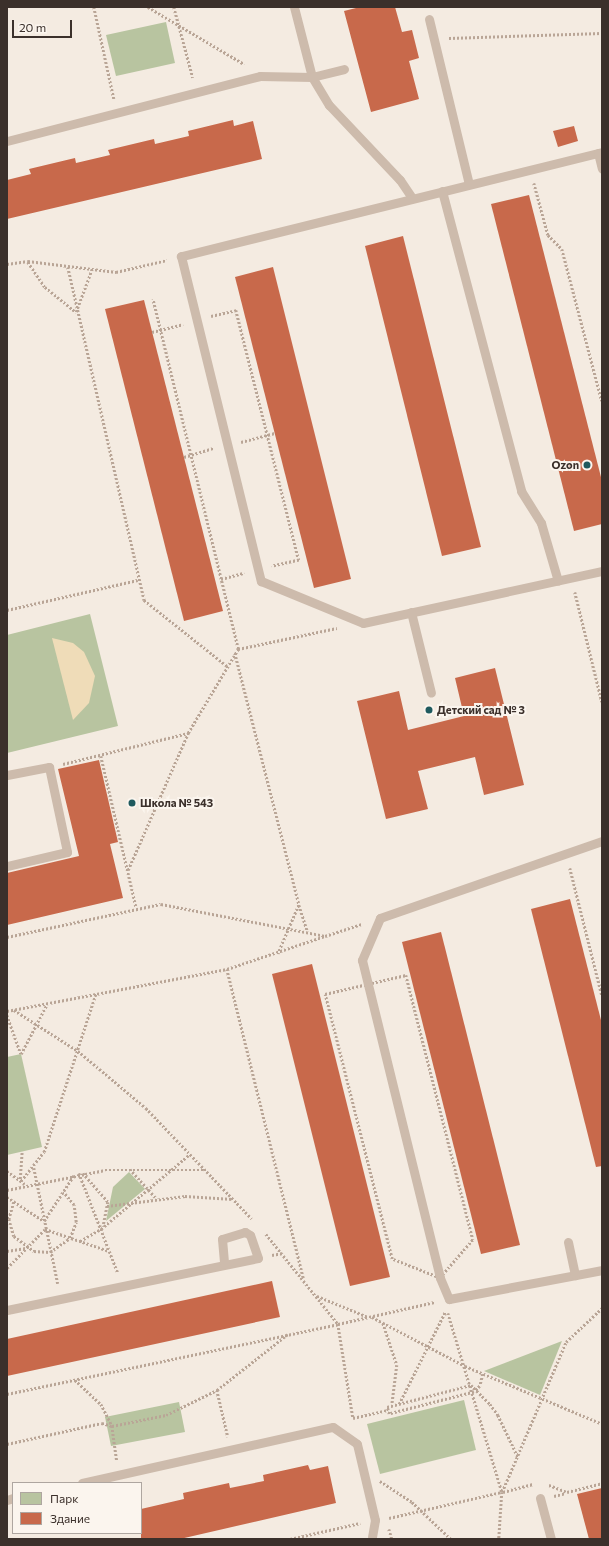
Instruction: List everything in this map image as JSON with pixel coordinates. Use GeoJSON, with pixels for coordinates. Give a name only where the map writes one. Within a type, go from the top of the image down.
{"type":"FeatureCollection","features":[{"type":"Feature","properties":{"kind":"lane"},"geometry":{"type":"LineString","coordinates":[[294,7],[312,77],[329,105],[400,180],[412,198]]}},
{"type":"Feature","properties":{"kind":"lane"},"geometry":{"type":"LineString","coordinates":[[429,18],[469,184]]}},
{"type":"Feature","properties":{"kind":"lane"},"geometry":{"type":"LineString","coordinates":[[7,141],[198,94],[260,76],[312,77],[344,69]]}},
{"type":"Feature","properties":{"kind":"lane"},"geometry":{"type":"LineString","coordinates":[[602,169],[600,153],[181,256],[261,582],[363,623],[602,571]]}},
{"type":"Feature","properties":{"kind":"lane"},"geometry":{"type":"LineString","coordinates":[[442,191],[520,491],[542,523],[558,581]]}},
{"type":"Feature","properties":{"kind":"lane"},"geometry":{"type":"LineString","coordinates":[[411,612],[431,693]]}},
{"type":"Feature","properties":{"kind":"lane"},"geometry":{"type":"LineString","coordinates":[[7,775],[48,766],[67,852],[7,866]]}},
{"type":"Feature","properties":{"kind":"lane"},"geometry":{"type":"LineString","coordinates":[[602,841],[380,918],[362,960],[440,1278],[449,1299],[602,1270]]}},
{"type":"Feature","properties":{"kind":"lane"},"geometry":{"type":"LineString","coordinates":[[7,1310],[258,1258],[250,1235],[245,1232],[222,1239],[224,1264]]}},
{"type":"Feature","properties":{"kind":"lane"},"geometry":{"type":"LineString","coordinates":[[568,1242],[575,1275]]}},
{"type":"Feature","properties":{"kind":"lane"},"geometry":{"type":"LineString","coordinates":[[87,1482],[231,1451],[332,1427],[356,1444],[375,1520],[372,1537]]}},
{"type":"Feature","properties":{"kind":"lane"},"geometry":{"type":"LineString","coordinates":[[540,1498],[551,1539]]}},
{"type":"Feature","properties":{"kind":"path"},"geometry":{"type":"LineString","coordinates":[[94,7],[117,114]]}},
{"type":"Feature","properties":{"kind":"path"},"geometry":{"type":"LineString","coordinates":[[148,7],[218,46],[260,76]]}},
{"type":"Feature","properties":{"kind":"path"},"geometry":{"type":"LineString","coordinates":[[174,7],[198,94]]}},
{"type":"Feature","properties":{"kind":"path"},"geometry":{"type":"LineString","coordinates":[[434,38],[602,33]]}},
{"type":"Feature","properties":{"kind":"path"},"geometry":{"type":"LineString","coordinates":[[531,169],[548,234],[562,249],[602,401]]}},
{"type":"Feature","properties":{"kind":"path"},"geometry":{"type":"LineString","coordinates":[[7,264],[28,261],[116,272],[181,256]]}},
{"type":"Feature","properties":{"kind":"path"},"geometry":{"type":"LineString","coordinates":[[28,261],[45,287],[76,312]]}},
{"type":"Feature","properties":{"kind":"path"},"geometry":{"type":"LineString","coordinates":[[68,267],[76,312],[138,580],[144,600],[227,666]]}},
{"type":"Feature","properties":{"kind":"path"},"geometry":{"type":"LineString","coordinates":[[76,312],[92,269]]}},
{"type":"Feature","properties":{"kind":"path"},"geometry":{"type":"LineString","coordinates":[[153,299],[238,649]]}},
{"type":"Feature","properties":{"kind":"path"},"geometry":{"type":"LineString","coordinates":[[152,332],[236,310],[299,560],[220,579]]}},
{"type":"Feature","properties":{"kind":"path"},"geometry":{"type":"LineString","coordinates":[[184,456],[275,433]]}},
{"type":"Feature","properties":{"kind":"path"},"geometry":{"type":"LineString","coordinates":[[571,578],[602,702]]}},
{"type":"Feature","properties":{"kind":"path"},"geometry":{"type":"LineString","coordinates":[[7,610],[138,580]]}},
{"type":"Feature","properties":{"kind":"path"},"geometry":{"type":"LineString","coordinates":[[128,870],[188,733],[238,649],[363,623]]}},
{"type":"Feature","properties":{"kind":"path"},"geometry":{"type":"LineString","coordinates":[[235,653],[299,905],[308,932]]}},
{"type":"Feature","properties":{"kind":"path"},"geometry":{"type":"LineString","coordinates":[[48,766],[101,756],[188,733]]}},
{"type":"Feature","properties":{"kind":"path"},"geometry":{"type":"LineString","coordinates":[[101,756],[136,907]]}},
{"type":"Feature","properties":{"kind":"path"},"geometry":{"type":"LineString","coordinates":[[566,854],[602,995]]}},
{"type":"Feature","properties":{"kind":"path"},"geometry":{"type":"LineString","coordinates":[[7,937],[136,907],[161,904],[325,936]]}},
{"type":"Feature","properties":{"kind":"path"},"geometry":{"type":"LineString","coordinates":[[277,954],[299,905]]}},
{"type":"Feature","properties":{"kind":"path"},"geometry":{"type":"LineString","coordinates":[[7,1011],[227,969],[277,954],[380,918]]}},
{"type":"Feature","properties":{"kind":"path"},"geometry":{"type":"LineString","coordinates":[[227,969],[305,1281]]}},
{"type":"Feature","properties":{"kind":"path"},"geometry":{"type":"LineString","coordinates":[[20,1180],[34,1167],[46,1146],[96,993]]}},
{"type":"Feature","properties":{"kind":"path"},"geometry":{"type":"LineString","coordinates":[[7,1015],[21,1054],[47,1003]]}},
{"type":"Feature","properties":{"kind":"path"},"geometry":{"type":"LineString","coordinates":[[14,1010],[78,1051],[146,1108],[254,1222]]}},
{"type":"Feature","properties":{"kind":"path"},"geometry":{"type":"LineString","coordinates":[[20,1180],[22,1152]]}},
{"type":"Feature","properties":{"kind":"path"},"geometry":{"type":"LineString","coordinates":[[80,1241],[102,1228],[190,1154]]}},
{"type":"Feature","properties":{"kind":"path"},"geometry":{"type":"LineString","coordinates":[[34,1167],[50,1252],[61,1299]]}},
{"type":"Feature","properties":{"kind":"path"},"geometry":{"type":"LineString","coordinates":[[7,1190],[36,1181],[79,1173],[130,1169],[206,1170]]}},
{"type":"Feature","properties":{"kind":"path"},"geometry":{"type":"LineString","coordinates":[[130,1169],[157,1199]]}},
{"type":"Feature","properties":{"kind":"path"},"geometry":{"type":"LineString","coordinates":[[7,1172],[26,1184]]}},
{"type":"Feature","properties":{"kind":"path"},"geometry":{"type":"LineString","coordinates":[[79,1173],[102,1228],[109,1251],[123,1286]]}},
{"type":"Feature","properties":{"kind":"path"},"geometry":{"type":"LineString","coordinates":[[83,1173],[100,1189],[107,1206],[102,1228]]}},
{"type":"Feature","properties":{"kind":"path"},"geometry":{"type":"LineString","coordinates":[[44,1221],[74,1174]]}},
{"type":"Feature","properties":{"kind":"path"},"geometry":{"type":"LineString","coordinates":[[7,1251],[26,1248],[50,1252],[70,1238],[76,1213],[63,1192]]}},
{"type":"Feature","properties":{"kind":"path"},"geometry":{"type":"LineString","coordinates":[[107,1206],[157,1199],[197,1196],[234,1200]]}},
{"type":"Feature","properties":{"kind":"path"},"geometry":{"type":"LineString","coordinates":[[7,1197],[44,1221]]}},
{"type":"Feature","properties":{"kind":"path"},"geometry":{"type":"LineString","coordinates":[[14,1202],[10,1227],[26,1248]]}},
{"type":"Feature","properties":{"kind":"path"},"geometry":{"type":"LineString","coordinates":[[260,1227],[305,1281],[338,1324],[353,1418],[388,1410]]}},
{"type":"Feature","properties":{"kind":"path"},"geometry":{"type":"LineString","coordinates":[[46,1229],[109,1251]]}},
{"type":"Feature","properties":{"kind":"path"},"geometry":{"type":"LineString","coordinates":[[7,1268],[46,1229]]}},
{"type":"Feature","properties":{"kind":"path"},"geometry":{"type":"LineString","coordinates":[[316,1296],[382,1322],[465,1366],[542,1400],[602,1424]]}},
{"type":"Feature","properties":{"kind":"path"},"geometry":{"type":"LineString","coordinates":[[7,1394],[449,1299],[446,1310],[399,1404]]}},
{"type":"Feature","properties":{"kind":"path"},"geometry":{"type":"LineString","coordinates":[[502,1492],[518,1458],[566,1342],[602,1308]]}},
{"type":"Feature","properties":{"kind":"path"},"geometry":{"type":"LineString","coordinates":[[446,1310],[471,1385],[498,1415],[518,1458]]}},
{"type":"Feature","properties":{"kind":"path"},"geometry":{"type":"LineString","coordinates":[[382,1322],[397,1365],[392,1405]]}},
{"type":"Feature","properties":{"kind":"path"},"geometry":{"type":"LineString","coordinates":[[7,1444],[102,1423],[112,1426],[166,1415],[217,1390],[288,1334]]}},
{"type":"Feature","properties":{"kind":"path"},"geometry":{"type":"LineString","coordinates":[[483,1374],[475,1391],[502,1492],[499,1539]]}},
{"type":"Feature","properties":{"kind":"path"},"geometry":{"type":"LineString","coordinates":[[75,1380],[101,1404],[112,1426],[119,1475]]}},
{"type":"Feature","properties":{"kind":"path"},"geometry":{"type":"LineString","coordinates":[[388,1410],[387,1407],[392,1405],[471,1385]]}},
{"type":"Feature","properties":{"kind":"path"},"geometry":{"type":"LineString","coordinates":[[217,1390],[231,1451]]}},
{"type":"Feature","properties":{"kind":"path"},"geometry":{"type":"LineString","coordinates":[[388,1410],[389,1414],[475,1391]]}},
{"type":"Feature","properties":{"kind":"path"},"geometry":{"type":"LineString","coordinates":[[364,1475],[391,1487],[422,1511],[450,1539]]}},
{"type":"Feature","properties":{"kind":"path"},"geometry":{"type":"LineString","coordinates":[[292,1539],[422,1511],[542,1482],[567,1492],[602,1483]]}},
{"type":"Feature","properties":{"kind":"green space"},"geometry":{"type":"Polygon","coordinates":[[[166,22],[175,63],[116,76],[106,35],[166,22]]]}},
{"type":"Feature","properties":{"kind":"green space"},"geometry":{"type":"Polygon","coordinates":[[[90,614],[118,726],[7,753],[7,635],[90,614]]]}},
{"type":"Feature","properties":{"kind":"green space"},"geometry":{"type":"Polygon","coordinates":[[[21,1054],[42,1147],[7,1155],[7,1057],[21,1054]]]}},
{"type":"Feature","properties":{"kind":"green space"},"geometry":{"type":"Polygon","coordinates":[[[129,1172],[145,1189],[106,1221],[113,1187],[129,1172]]]}},
{"type":"Feature","properties":{"kind":"green space"},"geometry":{"type":"Polygon","coordinates":[[[562,1341],[540,1395],[484,1371],[562,1341]]]}},
{"type":"Feature","properties":{"kind":"green space"},"geometry":{"type":"Polygon","coordinates":[[[464,1400],[476,1450],[380,1474],[367,1424],[464,1400]]]}},
{"type":"Feature","properties":{"kind":"green space"},"geometry":{"type":"Polygon","coordinates":[[[179,1402],[185,1432],[111,1446],[105,1417],[179,1402]]]}},
{"type":"Feature","properties":{"kind":"sand"},"geometry":{"type":"Polygon","coordinates":[[[52,638],[73,643],[84,652],[95,676],[89,703],[73,720],[52,638]]]}},
{"type":"Feature","properties":{"kind":"building"},"geometry":{"type":"Polygon","coordinates":[[[360,7],[395,7],[402,32],[412,30],[419,58],[409,61],[419,99],[371,112],[344,11],[360,7]]]}},
{"type":"Feature","properties":{"kind":"building"},"geometry":{"type":"Polygon","coordinates":[[[233,120],[234,126],[253,121],[262,159],[7,219],[7,180],[31,174],[29,169],[75,158],[76,163],[110,155],[108,150],[154,139],[155,144],[189,136],[188,131],[233,120]]]}},
{"type":"Feature","properties":{"kind":"building"},"geometry":{"type":"Polygon","coordinates":[[[574,126],[578,141],[558,147],[553,131],[574,126]]]}},
{"type":"Feature","properties":{"kind":"building"},"geometry":{"type":"Polygon","coordinates":[[[529,195],[602,481],[602,524],[574,531],[491,204],[529,195]]]}},
{"type":"Feature","properties":{"kind":"building"},"geometry":{"type":"Polygon","coordinates":[[[403,236],[481,547],[442,556],[365,246],[403,236]]]}},
{"type":"Feature","properties":{"kind":"building"},"geometry":{"type":"Polygon","coordinates":[[[273,267],[351,579],[314,588],[235,277],[273,267]]]}},
{"type":"Feature","properties":{"kind":"building"},"geometry":{"type":"Polygon","coordinates":[[[144,300],[223,611],[184,621],[105,309],[144,300]]]}},
{"type":"Feature","properties":{"kind":"building"},"geometry":{"type":"Polygon","coordinates":[[[495,668],[524,785],[484,795],[475,757],[418,771],[428,809],[386,819],[357,701],[399,691],[408,730],[464,716],[455,678],[495,668]]]}},
{"type":"Feature","properties":{"kind":"building"},"geometry":{"type":"Polygon","coordinates":[[[99,760],[118,842],[110,844],[123,898],[7,925],[7,873],[79,856],[58,769],[99,760]]]}},
{"type":"Feature","properties":{"kind":"building"},"geometry":{"type":"Polygon","coordinates":[[[570,899],[602,1024],[602,1166],[596,1167],[531,909],[570,899]]]}},
{"type":"Feature","properties":{"kind":"building"},"geometry":{"type":"Polygon","coordinates":[[[441,932],[520,1245],[481,1254],[402,942],[441,932]]]}},
{"type":"Feature","properties":{"kind":"building"},"geometry":{"type":"Polygon","coordinates":[[[312,964],[390,1277],[350,1286],[272,974],[312,964]]]}},
{"type":"Feature","properties":{"kind":"building"},"geometry":{"type":"Polygon","coordinates":[[[272,1281],[280,1317],[7,1376],[7,1339],[272,1281]]]}},
{"type":"Feature","properties":{"kind":"building"},"geometry":{"type":"Polygon","coordinates":[[[308,1465],[310,1470],[328,1466],[336,1503],[180,1539],[141,1539],[142,1509],[184,1499],[183,1493],[229,1483],[230,1488],[264,1481],[263,1475],[308,1465]]]}},
{"type":"Feature","properties":{"kind":"building"},"geometry":{"type":"Polygon","coordinates":[[[602,1488],[602,1539],[589,1539],[577,1494],[602,1488]]]}},
{"type":"Feature","properties":{"kind":"place","name":"Ozon"},"geometry":{"type":"Point","coordinates":[587,465]}},
{"type":"Feature","properties":{"kind":"place","name":"Детский сад № 3"},"geometry":{"type":"Point","coordinates":[429,710]}},
{"type":"Feature","properties":{"kind":"place","name":"Школа № 543"},"geometry":{"type":"Point","coordinates":[132,803]}}]}
